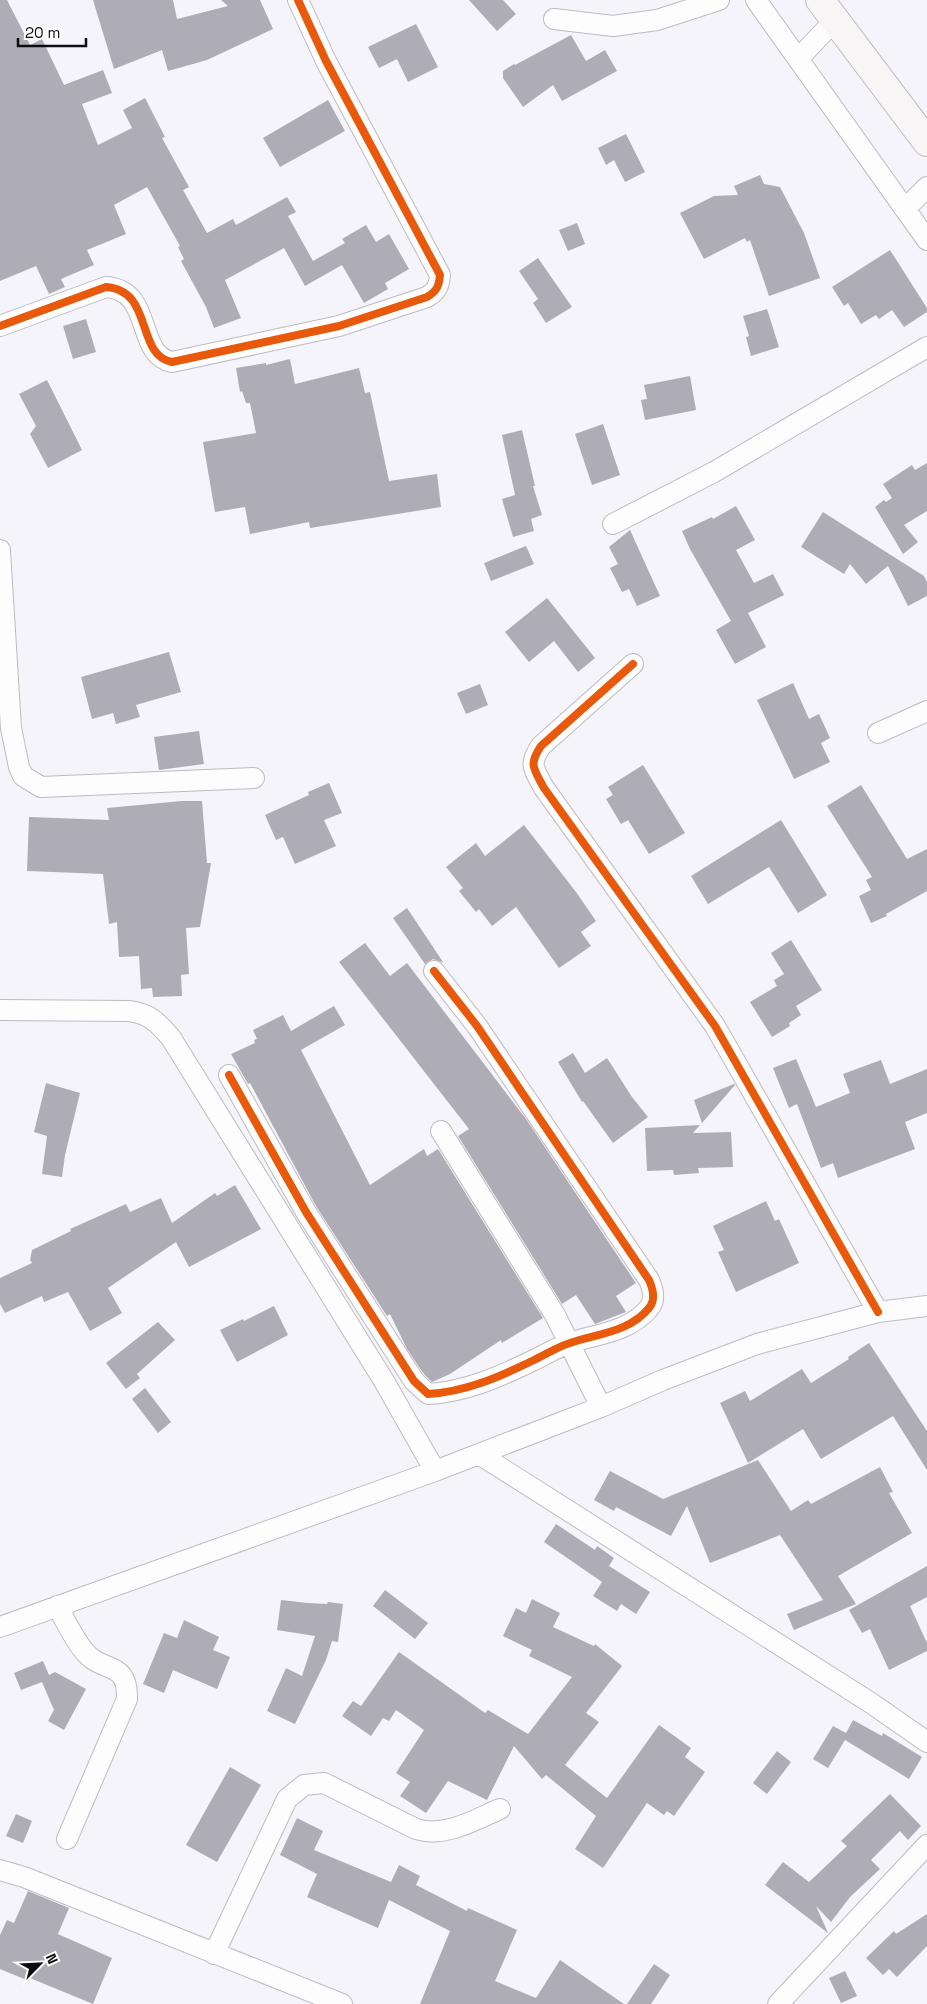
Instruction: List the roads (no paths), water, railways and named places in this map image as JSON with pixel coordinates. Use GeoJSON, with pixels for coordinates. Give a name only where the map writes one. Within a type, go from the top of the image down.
{"type":"FeatureCollection","features":[{"type":"Feature","properties":{"kind":"main road"},"geometry":{"type":"LineString","coordinates":[[827,10],[927,142]]}},
{"type":"Feature","properties":{"kind":"street"},"geometry":{"type":"LineString","coordinates":[[0,326],[106,287],[117,288],[134,300],[156,353],[164,360],[172,362],[339,326],[427,298],[434,293],[439,286],[440,275],[326,61],[298,0]]}},
{"type":"Feature","properties":{"kind":"street"},"geometry":{"type":"LineString","coordinates":[[554,19],[613,26],[657,20],[719,0]]}},
{"type":"Feature","properties":{"kind":"street"},"geometry":{"type":"LineString","coordinates":[[756,0],[927,240]]}},
{"type":"Feature","properties":{"kind":"street"},"geometry":{"type":"LineString","coordinates":[[798,59],[827,10]]}},
{"type":"Feature","properties":{"kind":"street"},"geometry":{"type":"LineString","coordinates":[[905,209],[927,187]]}},
{"type":"Feature","properties":{"kind":"street"},"geometry":{"type":"LineString","coordinates":[[613,524],[714,472],[927,347]]}},
{"type":"Feature","properties":{"kind":"street"},"geometry":{"type":"LineString","coordinates":[[0,550],[11,728],[19,767],[24,776],[41,787],[254,778]]}},
{"type":"Feature","properties":{"kind":"street"},"geometry":{"type":"LineString","coordinates":[[633,664],[541,746],[534,756],[532,765],[544,788],[715,1026],[878,1312]]}},
{"type":"Feature","properties":{"kind":"street"},"geometry":{"type":"LineString","coordinates":[[878,734],[927,711]]}},
{"type":"Feature","properties":{"kind":"street"},"geometry":{"type":"LineString","coordinates":[[229,1075],[306,1212],[414,1381],[428,1394],[449,1393],[502,1375],[570,1343],[607,1334],[638,1319],[651,1307],[654,1292],[650,1280],[477,1026],[434,971]]}},
{"type":"Feature","properties":{"kind":"street"},"geometry":{"type":"LineString","coordinates":[[0,1010],[129,1011],[144,1013],[158,1023],[171,1038],[384,1381],[435,1470]]}},
{"type":"Feature","properties":{"kind":"street"},"geometry":{"type":"LineString","coordinates":[[441,1131],[555,1315],[601,1408]]}},
{"type":"Feature","properties":{"kind":"street"},"geometry":{"type":"LineString","coordinates":[[0,1627],[479,1454],[601,1408],[663,1380],[757,1344],[878,1312],[927,1306]]}},
{"type":"Feature","properties":{"kind":"street"},"geometry":{"type":"LineString","coordinates":[[479,1454],[871,1703],[927,1742]]}},
{"type":"Feature","properties":{"kind":"street"},"geometry":{"type":"LineString","coordinates":[[57,1606],[84,1652],[97,1662],[121,1673],[127,1685],[127,1699],[67,1839]]}},
{"type":"Feature","properties":{"kind":"street"},"geometry":{"type":"LineString","coordinates":[[214,1954],[286,1799],[304,1785],[324,1783],[416,1830],[427,1833],[456,1827],[500,1809]]}},
{"type":"Feature","properties":{"kind":"street"},"geometry":{"type":"LineString","coordinates":[[778,2004],[927,1845]]}},
{"type":"Feature","properties":{"kind":"street"},"geometry":{"type":"LineString","coordinates":[[0,1870],[24,1877],[342,2004]]}}]}
